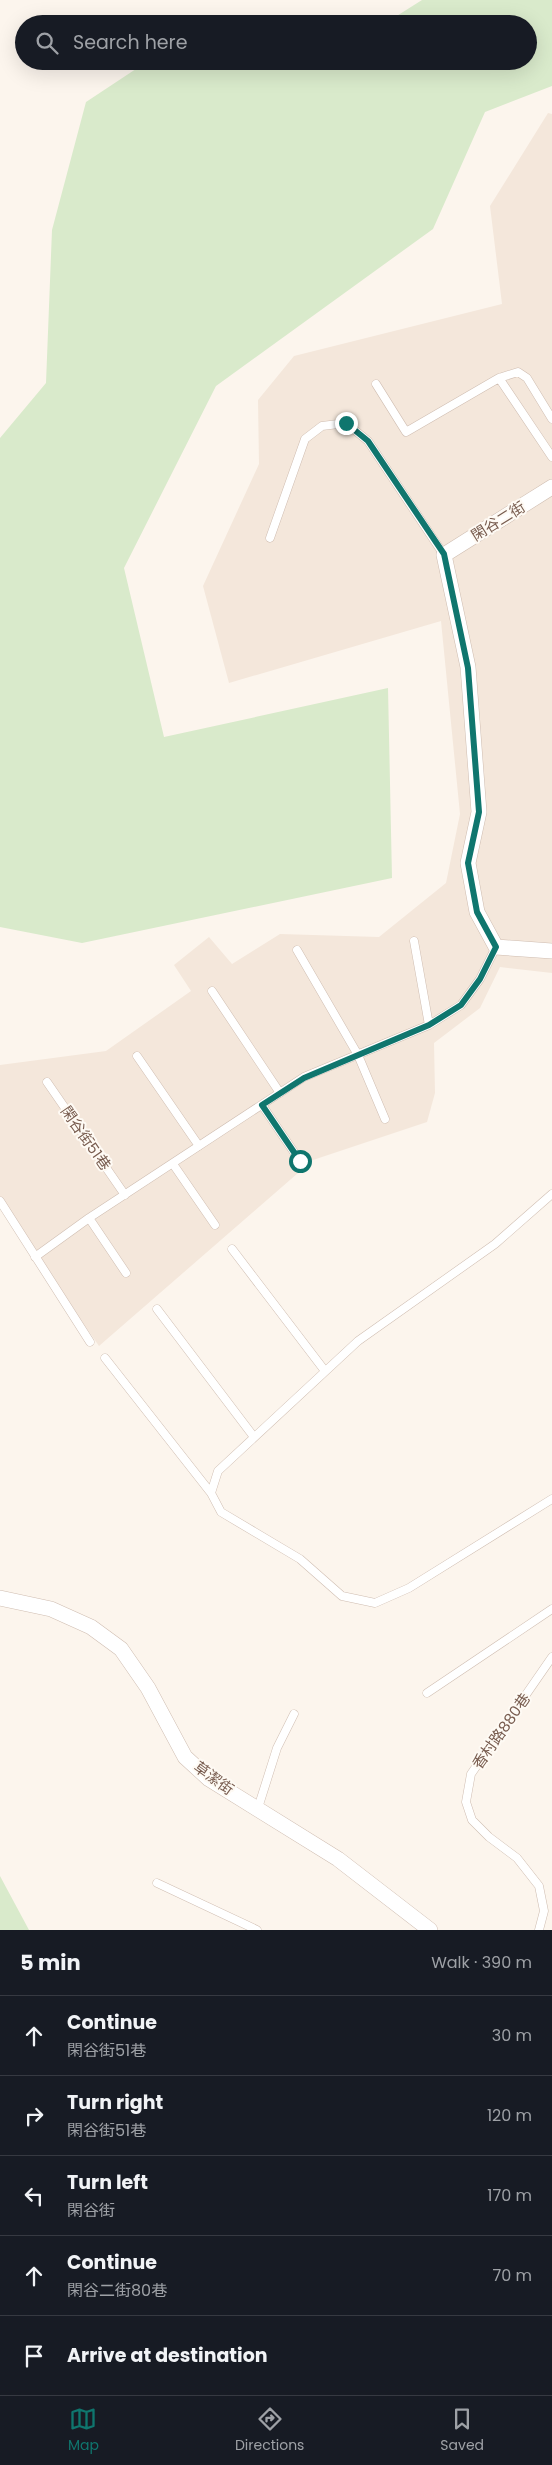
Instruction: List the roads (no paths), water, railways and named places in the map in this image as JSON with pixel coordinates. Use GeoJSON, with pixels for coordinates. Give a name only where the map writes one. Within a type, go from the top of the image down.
{"type":"FeatureCollection","features":[{"type":"Feature","properties":{"kind":"street","name":"閑谷二街"},"geometry":{"type":"LineString","coordinates":[[444,554],[552,487]]}},
{"type":"Feature","properties":{"kind":"street"},"geometry":{"type":"LineString","coordinates":[[444,554],[469,677],[479,812],[468,863],[477,912],[496,947],[552,951]]}},
{"type":"Feature","properties":{"kind":"street","name":"草潔街"},"geometry":{"type":"LineString","coordinates":[[0,1598],[52,1609],[91,1627],[121,1649],[148,1688],[186,1756],[209,1779],[338,1858],[430,1930]]}},
{"type":"Feature","properties":{"kind":"lane"},"geometry":{"type":"LineString","coordinates":[[376,384],[406,432],[499,378],[518,372],[527,378],[552,418]]}},
{"type":"Feature","properties":{"kind":"lane"},"geometry":{"type":"LineString","coordinates":[[499,378],[552,458]]}},
{"type":"Feature","properties":{"kind":"lane"},"geometry":{"type":"LineString","coordinates":[[270,538],[305,439],[322,426],[346,423],[368,441],[444,554]]}},
{"type":"Feature","properties":{"kind":"lane"},"geometry":{"type":"LineString","coordinates":[[414,941],[429,1025]]}},
{"type":"Feature","properties":{"kind":"lane"},"geometry":{"type":"LineString","coordinates":[[35,1257],[89,1218],[304,1078],[429,1025],[461,1005],[480,979],[496,947]]}},
{"type":"Feature","properties":{"kind":"lane"},"geometry":{"type":"LineString","coordinates":[[297,950],[358,1054],[385,1118]]}},
{"type":"Feature","properties":{"kind":"lane"},"geometry":{"type":"LineString","coordinates":[[212,991],[280,1093]]}},
{"type":"Feature","properties":{"kind":"lane"},"geometry":{"type":"LineString","coordinates":[[137,1056],[199,1146]]}},
{"type":"Feature","properties":{"kind":"lane","name":"閑谷街51巷"},"geometry":{"type":"LineString","coordinates":[[47,1082],[125,1195]]}},
{"type":"Feature","properties":{"kind":"lane"},"geometry":{"type":"LineString","coordinates":[[262,1105],[300,1161]]}},
{"type":"Feature","properties":{"kind":"lane"},"geometry":{"type":"LineString","coordinates":[[173,1164],[215,1225]]}},
{"type":"Feature","properties":{"kind":"lane"},"geometry":{"type":"LineString","coordinates":[[211,1493],[218,1471],[358,1341],[495,1244],[552,1194]]}},
{"type":"Feature","properties":{"kind":"lane"},"geometry":{"type":"LineString","coordinates":[[0,1201],[90,1342]]}},
{"type":"Feature","properties":{"kind":"lane"},"geometry":{"type":"LineString","coordinates":[[89,1218],[126,1273]]}},
{"type":"Feature","properties":{"kind":"lane"},"geometry":{"type":"LineString","coordinates":[[232,1249],[326,1371]]}},
{"type":"Feature","properties":{"kind":"lane"},"geometry":{"type":"LineString","coordinates":[[157,1309],[254,1437]]}},
{"type":"Feature","properties":{"kind":"lane"},"geometry":{"type":"LineString","coordinates":[[105,1358],[211,1493],[221,1512],[300,1559],[342,1596],[375,1603],[409,1588],[552,1499]]}},
{"type":"Feature","properties":{"kind":"lane"},"geometry":{"type":"LineString","coordinates":[[427,1693],[552,1609]]}},
{"type":"Feature","properties":{"kind":"lane","name":"香村路880巷"},"geometry":{"type":"LineString","coordinates":[[539,1930],[544,1911],[539,1886],[517,1858],[489,1837],[472,1820],[466,1802],[470,1774],[552,1657]]}},
{"type":"Feature","properties":{"kind":"lane"},"geometry":{"type":"LineString","coordinates":[[258,1808],[277,1748],[294,1714]]}},
{"type":"Feature","properties":{"kind":"lane"},"geometry":{"type":"LineString","coordinates":[[157,1883],[257,1930]]}}]}
